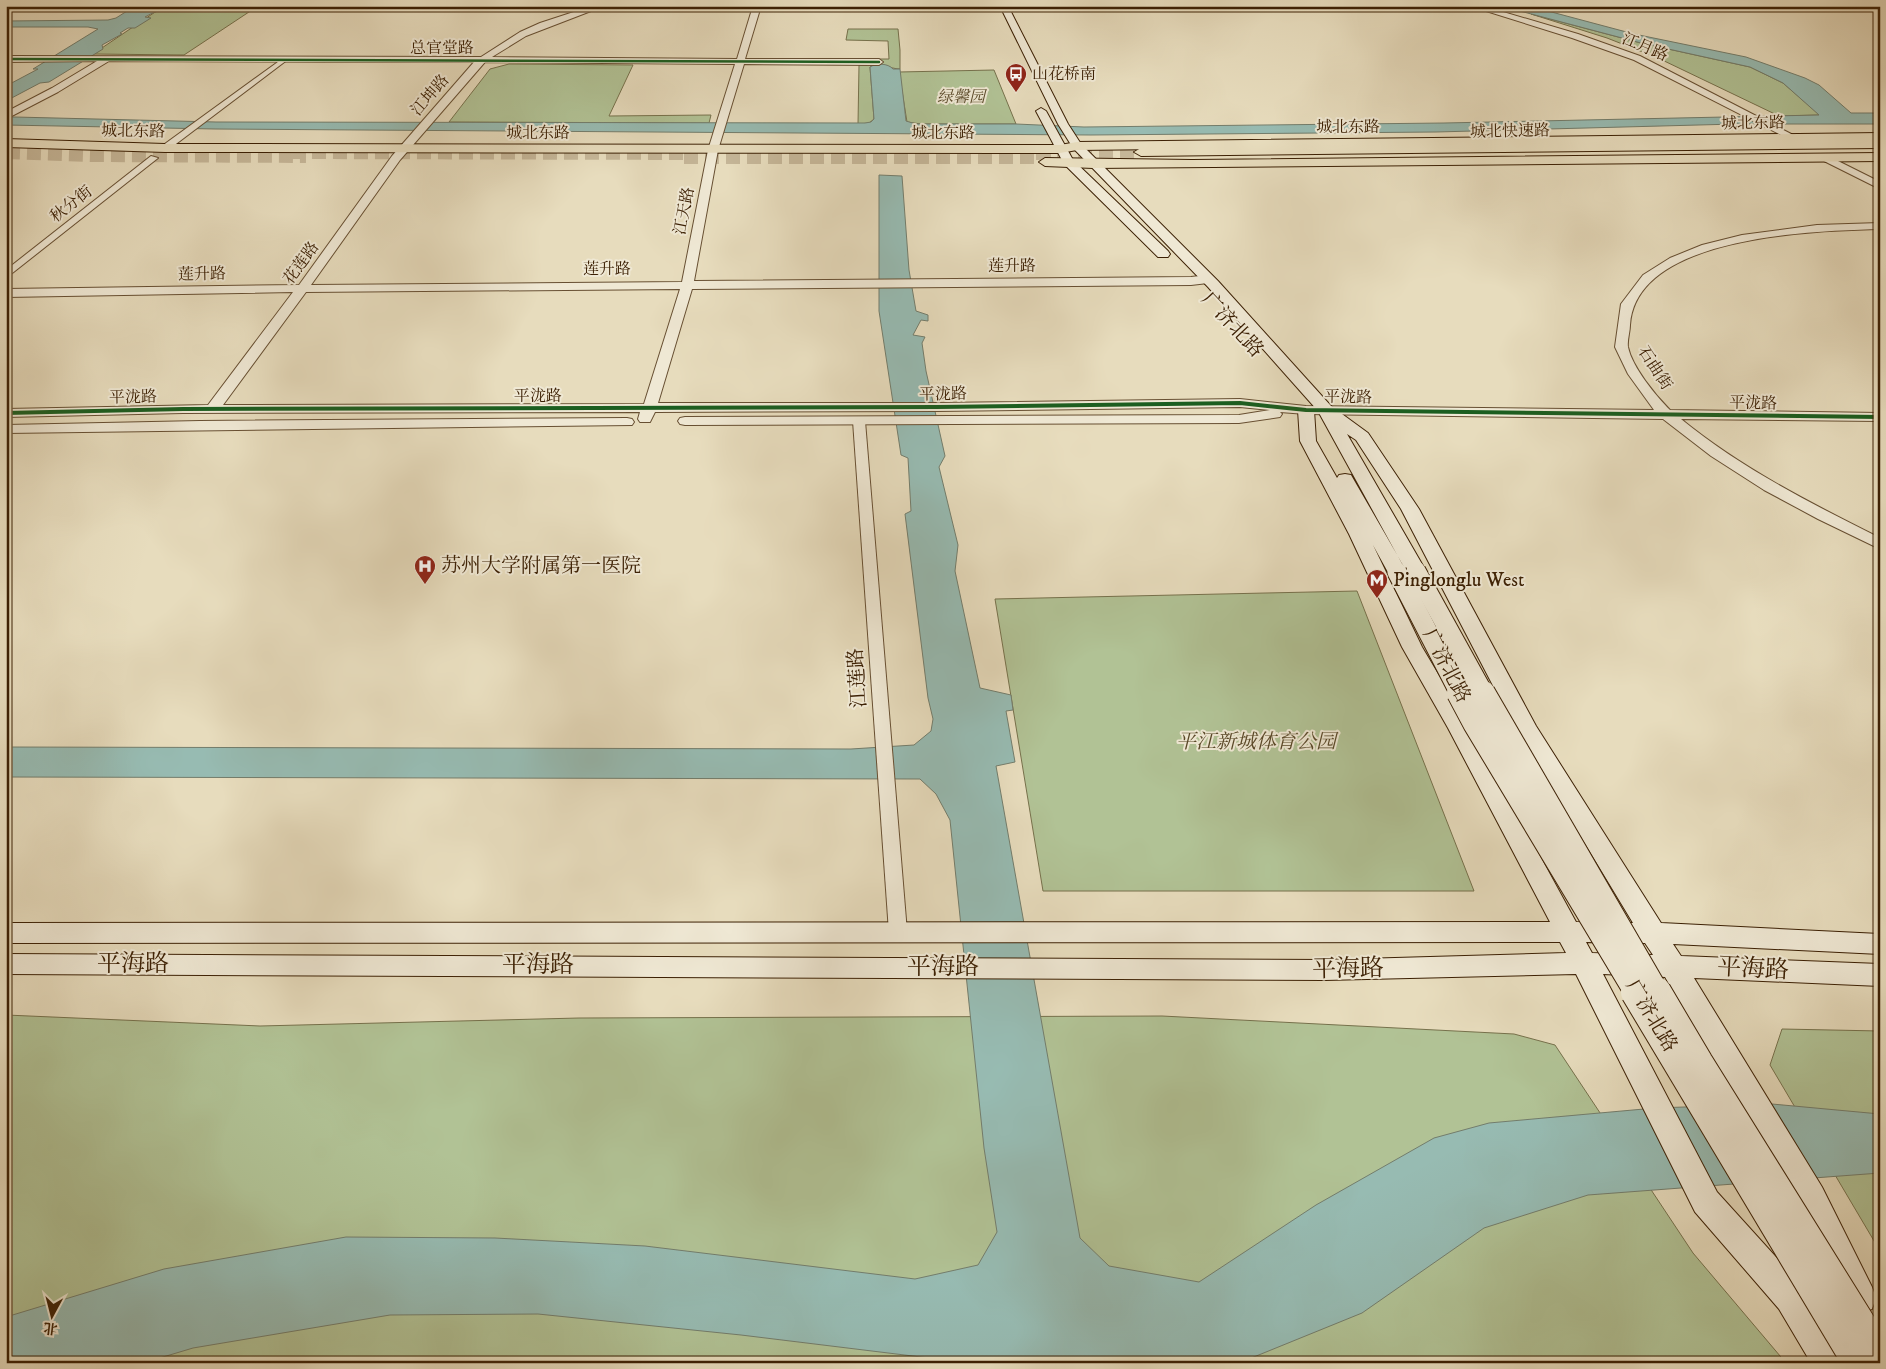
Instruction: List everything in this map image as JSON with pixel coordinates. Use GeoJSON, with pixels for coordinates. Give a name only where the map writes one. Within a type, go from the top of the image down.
{"type":"FeatureCollection","features":[{"type":"Feature","properties":{"kind":"highway"},"geometry":{"type":"LineString","coordinates":[[1532,160],[1675,157],[1759,149],[1794,141],[1880,138]]}},
{"type":"Feature","properties":{"kind":"highway"},"geometry":{"type":"LineString","coordinates":[[1514,142],[1880,154]]}},
{"type":"Feature","properties":{"kind":"highway","name":"城北快速路"},"geometry":{"type":"LineString","coordinates":[[1141,155],[1759,149],[1880,144]]}},
{"type":"Feature","properties":{"kind":"main road"},"geometry":{"type":"LineString","coordinates":[[994,6],[1025,72]]}},
{"type":"Feature","properties":{"kind":"main road","name":"广济北路"},"geometry":{"type":"LineString","coordinates":[[1004,6],[1063,124],[1075,142],[1093,164],[1208,279],[1315,410],[1407,571],[1498,720],[1698,1063],[1880,1355]]}},
{"type":"Feature","properties":{"kind":"main road"},"geometry":{"type":"LineString","coordinates":[[1515,6],[1880,8]]}},
{"type":"Feature","properties":{"kind":"main road","name":"广济北路"},"geometry":{"type":"LineString","coordinates":[[1036,98],[1046,124],[1068,162],[1191,281],[1286,383],[1315,410]]}},
{"type":"Feature","properties":{"kind":"main road","name":"城北东路"},"geometry":{"type":"LineString","coordinates":[[6,155],[154,158],[1075,142],[1514,142],[1880,138]]}},
{"type":"Feature","properties":{"kind":"main road","name":"城北东路"},"geometry":{"type":"LineString","coordinates":[[6,143],[400,153]]}},
{"type":"Feature","properties":{"kind":"main road","name":"城北东路"},"geometry":{"type":"LineString","coordinates":[[713,149],[1093,164],[1826,158],[1880,154]]}},
{"type":"Feature","properties":{"kind":"main road"},"geometry":{"type":"LineString","coordinates":[[1830,1363],[1791,1298],[1706,1202],[1585,963],[1459,728],[1412,648],[1358,534],[1308,441],[1315,410],[1362,437],[1410,509],[1525,726],[1653,933],[1811,1197],[1853,1287],[1880,1328]]}},
{"type":"Feature","properties":{"kind":"main road","name":"广济北路"},"geometry":{"type":"LineString","coordinates":[[1407,571],[1475,723],[1858,1363]]}},
{"type":"Feature","properties":{"kind":"main road","name":"平海路"},"geometry":{"type":"LineString","coordinates":[[6,933],[1568,932],[1653,933],[1880,944]]}},
{"type":"Feature","properties":{"kind":"main road","name":"平海路"},"geometry":{"type":"LineString","coordinates":[[6,964],[1325,970],[1585,963],[1880,975]]}},
{"type":"Feature","properties":{"kind":"street","name":"江坤路"},"geometry":{"type":"LineString","coordinates":[[415,136],[482,61],[523,34],[543,25],[600,6]]}},
{"type":"Feature","properties":{"kind":"street","name":"江天路"},"geometry":{"type":"LineString","coordinates":[[647,415],[687,285],[713,149],[757,6]]}},
{"type":"Feature","properties":{"kind":"street","name":"江月路"},"geometry":{"type":"LineString","coordinates":[[1474,6],[1575,36],[1637,58],[1794,138]]}},
{"type":"Feature","properties":{"kind":"street","name":"总官堂路"},"geometry":{"type":"LineString","coordinates":[[6,60],[108,58],[879,62]]}},
{"type":"Feature","properties":{"kind":"street"},"geometry":{"type":"LineString","coordinates":[[7,116],[108,58]]}},
{"type":"Feature","properties":{"kind":"street"},"geometry":{"type":"LineString","coordinates":[[165,148],[284,60]]}},
{"type":"Feature","properties":{"kind":"street","name":"花莲路"},"geometry":{"type":"LineString","coordinates":[[212,409],[302,289],[400,153],[415,136]]}},
{"type":"Feature","properties":{"kind":"street","name":"秋分街"},"geometry":{"type":"LineString","coordinates":[[6,275],[154,158]]}},
{"type":"Feature","properties":{"kind":"street"},"geometry":{"type":"LineString","coordinates":[[1826,158],[1880,186]]}},
{"type":"Feature","properties":{"kind":"street","name":"石曲街"},"geometry":{"type":"LineString","coordinates":[[1880,226],[1798,230],[1744,237],[1704,248],[1670,262],[1646,278],[1628,302],[1621,348],[1646,390],[1666,414],[1732,464],[1794,501],[1880,544]]}},
{"type":"Feature","properties":{"kind":"street","name":"莲升路"},"geometry":{"type":"LineString","coordinates":[[6,293],[1191,281],[1208,279]]}},
{"type":"Feature","properties":{"kind":"street","name":"平泷路"},"geometry":{"type":"LineString","coordinates":[[6,429],[1240,403],[1315,410],[1880,417]]}},
{"type":"Feature","properties":{"kind":"street","name":"平泷路"},"geometry":{"type":"LineString","coordinates":[[6,412],[212,409],[647,415],[859,421],[1239,420],[1315,410]]}},
{"type":"Feature","properties":{"kind":"street","name":"江莲路"},"geometry":{"type":"LineString","coordinates":[[859,421],[898,932]]}},
{"type":"Feature","properties":{"kind":"green space"},"geometry":{"type":"Polygon","coordinates":[[[164,6],[258,6],[184,55],[93,54],[164,6]]]}},
{"type":"Feature","properties":{"kind":"green space"},"geometry":{"type":"Polygon","coordinates":[[[1531,14],[1641,43],[1750,67],[1783,83],[1820,115],[1779,116],[1658,58],[1607,38],[1531,14]]]}},
{"type":"Feature","properties":{"kind":"green space"},"geometry":{"type":"Polygon","coordinates":[[[848,29],[898,29],[900,69],[881,65],[870,67],[874,119],[869,123],[858,124],[859,65],[867,65],[868,59],[889,59],[888,41],[846,40],[848,29]]]}},
{"type":"Feature","properties":{"kind":"green space"},"geometry":{"type":"Polygon","coordinates":[[[509,64],[633,65],[609,116],[711,115],[709,123],[449,122],[490,69],[509,64]]]}},
{"type":"Feature","properties":{"kind":"green space","name":"绿馨园"},"geometry":{"type":"Polygon","coordinates":[[[994,70],[1016,124],[921,124],[907,122],[899,72],[994,70]]]}},
{"type":"Feature","properties":{"kind":"green space","name":"平江新城体育公园"},"geometry":{"type":"Polygon","coordinates":[[[1357,591],[1474,891],[1043,891],[995,599],[1357,591]]]}},
{"type":"Feature","properties":{"kind":"green space"},"geometry":{"type":"Polygon","coordinates":[[[6,1015],[260,1026],[579,1018],[1162,1016],[1514,1034],[1555,1045],[1693,1253],[1786,1363],[6,1363],[6,1015]]]}},
{"type":"Feature","properties":{"kind":"green space"},"geometry":{"type":"Polygon","coordinates":[[[1782,1029],[1880,1031],[1880,1251],[1770,1065],[1782,1029]]]}},
{"type":"Feature","properties":{"kind":"water"},"geometry":{"type":"Polygon","coordinates":[[[135,6],[169,6],[145,17],[151,18],[135,28],[128,28],[120,33],[122,34],[102,45],[103,49],[49,82],[40,83],[6,101],[6,86],[38,69],[33,69],[98,29],[88,27],[6,27],[6,21],[108,20],[116,18],[135,6]]]}},
{"type":"Feature","properties":{"kind":"water"},"geometry":{"type":"Polygon","coordinates":[[[1501,6],[1529,6],[1634,34],[1746,57],[1805,78],[1819,85],[1851,113],[1880,113],[1880,124],[1736,124],[1436,132],[1091,135],[215,129],[6,125],[6,117],[216,122],[865,123],[871,122],[874,119],[870,67],[882,64],[893,69],[900,69],[906,121],[916,124],[1016,124],[1084,127],[1444,123],[1819,115],[1783,83],[1750,67],[1641,43],[1501,6]]]}},
{"type":"Feature","properties":{"kind":"water"},"geometry":{"type":"Polygon","coordinates":[[[879,175],[902,176],[909,270],[916,311],[928,315],[928,321],[921,320],[913,335],[925,337],[922,343],[926,371],[945,456],[939,467],[958,545],[955,571],[980,688],[1011,695],[1013,710],[1006,711],[1015,762],[996,766],[1080,1238],[1109,1266],[1199,1282],[1316,1205],[1434,1138],[1489,1123],[1655,1108],[1772,1104],[1880,1114],[1880,1173],[1588,1195],[1484,1228],[1362,1313],[1239,1363],[970,1363],[741,1335],[538,1314],[390,1315],[193,1348],[143,1363],[6,1363],[6,1317],[164,1269],[346,1237],[495,1238],[645,1246],[915,1279],[978,1265],[997,1232],[984,1148],[950,820],[936,794],[920,779],[6,777],[7,747],[851,749],[914,745],[931,731],[933,719],[928,698],[905,514],[911,511],[908,458],[901,455],[879,311],[879,175]]]}},
{"type":"Feature","properties":{"kind":"tunnel"},"geometry":{"type":"LineString","coordinates":[[6,152],[93,155],[306,156]]}},
{"type":"Feature","properties":{"kind":"tunnel"},"geometry":{"type":"LineString","coordinates":[[291,152],[691,153]]}},
{"type":"Feature","properties":{"kind":"tunnel"},"geometry":{"type":"LineString","coordinates":[[1036,153],[1141,152]]}},
{"type":"Feature","properties":{"kind":"tunnel"},"geometry":{"type":"LineString","coordinates":[[684,157],[1051,157]]}},
{"type":"Feature","properties":{"kind":"cycle path"},"geometry":{"type":"LineString","coordinates":[[6,59],[879,62]]}},
{"type":"Feature","properties":{"kind":"cycle path"},"geometry":{"type":"LineString","coordinates":[[6,413],[183,409],[937,407],[1240,403],[1306,410],[1880,417]]}},
{"type":"Feature","properties":{"kind":"place","name":"山花桥南"},"geometry":{"type":"Point","coordinates":[1016,93]}},
{"type":"Feature","properties":{"kind":"place","name":"苏州大学附属第一医院"},"geometry":{"type":"Point","coordinates":[425,585]}},
{"type":"Feature","properties":{"kind":"place","name":"Pinglonglu West"},"geometry":{"type":"Point","coordinates":[1377,599]}}]}
